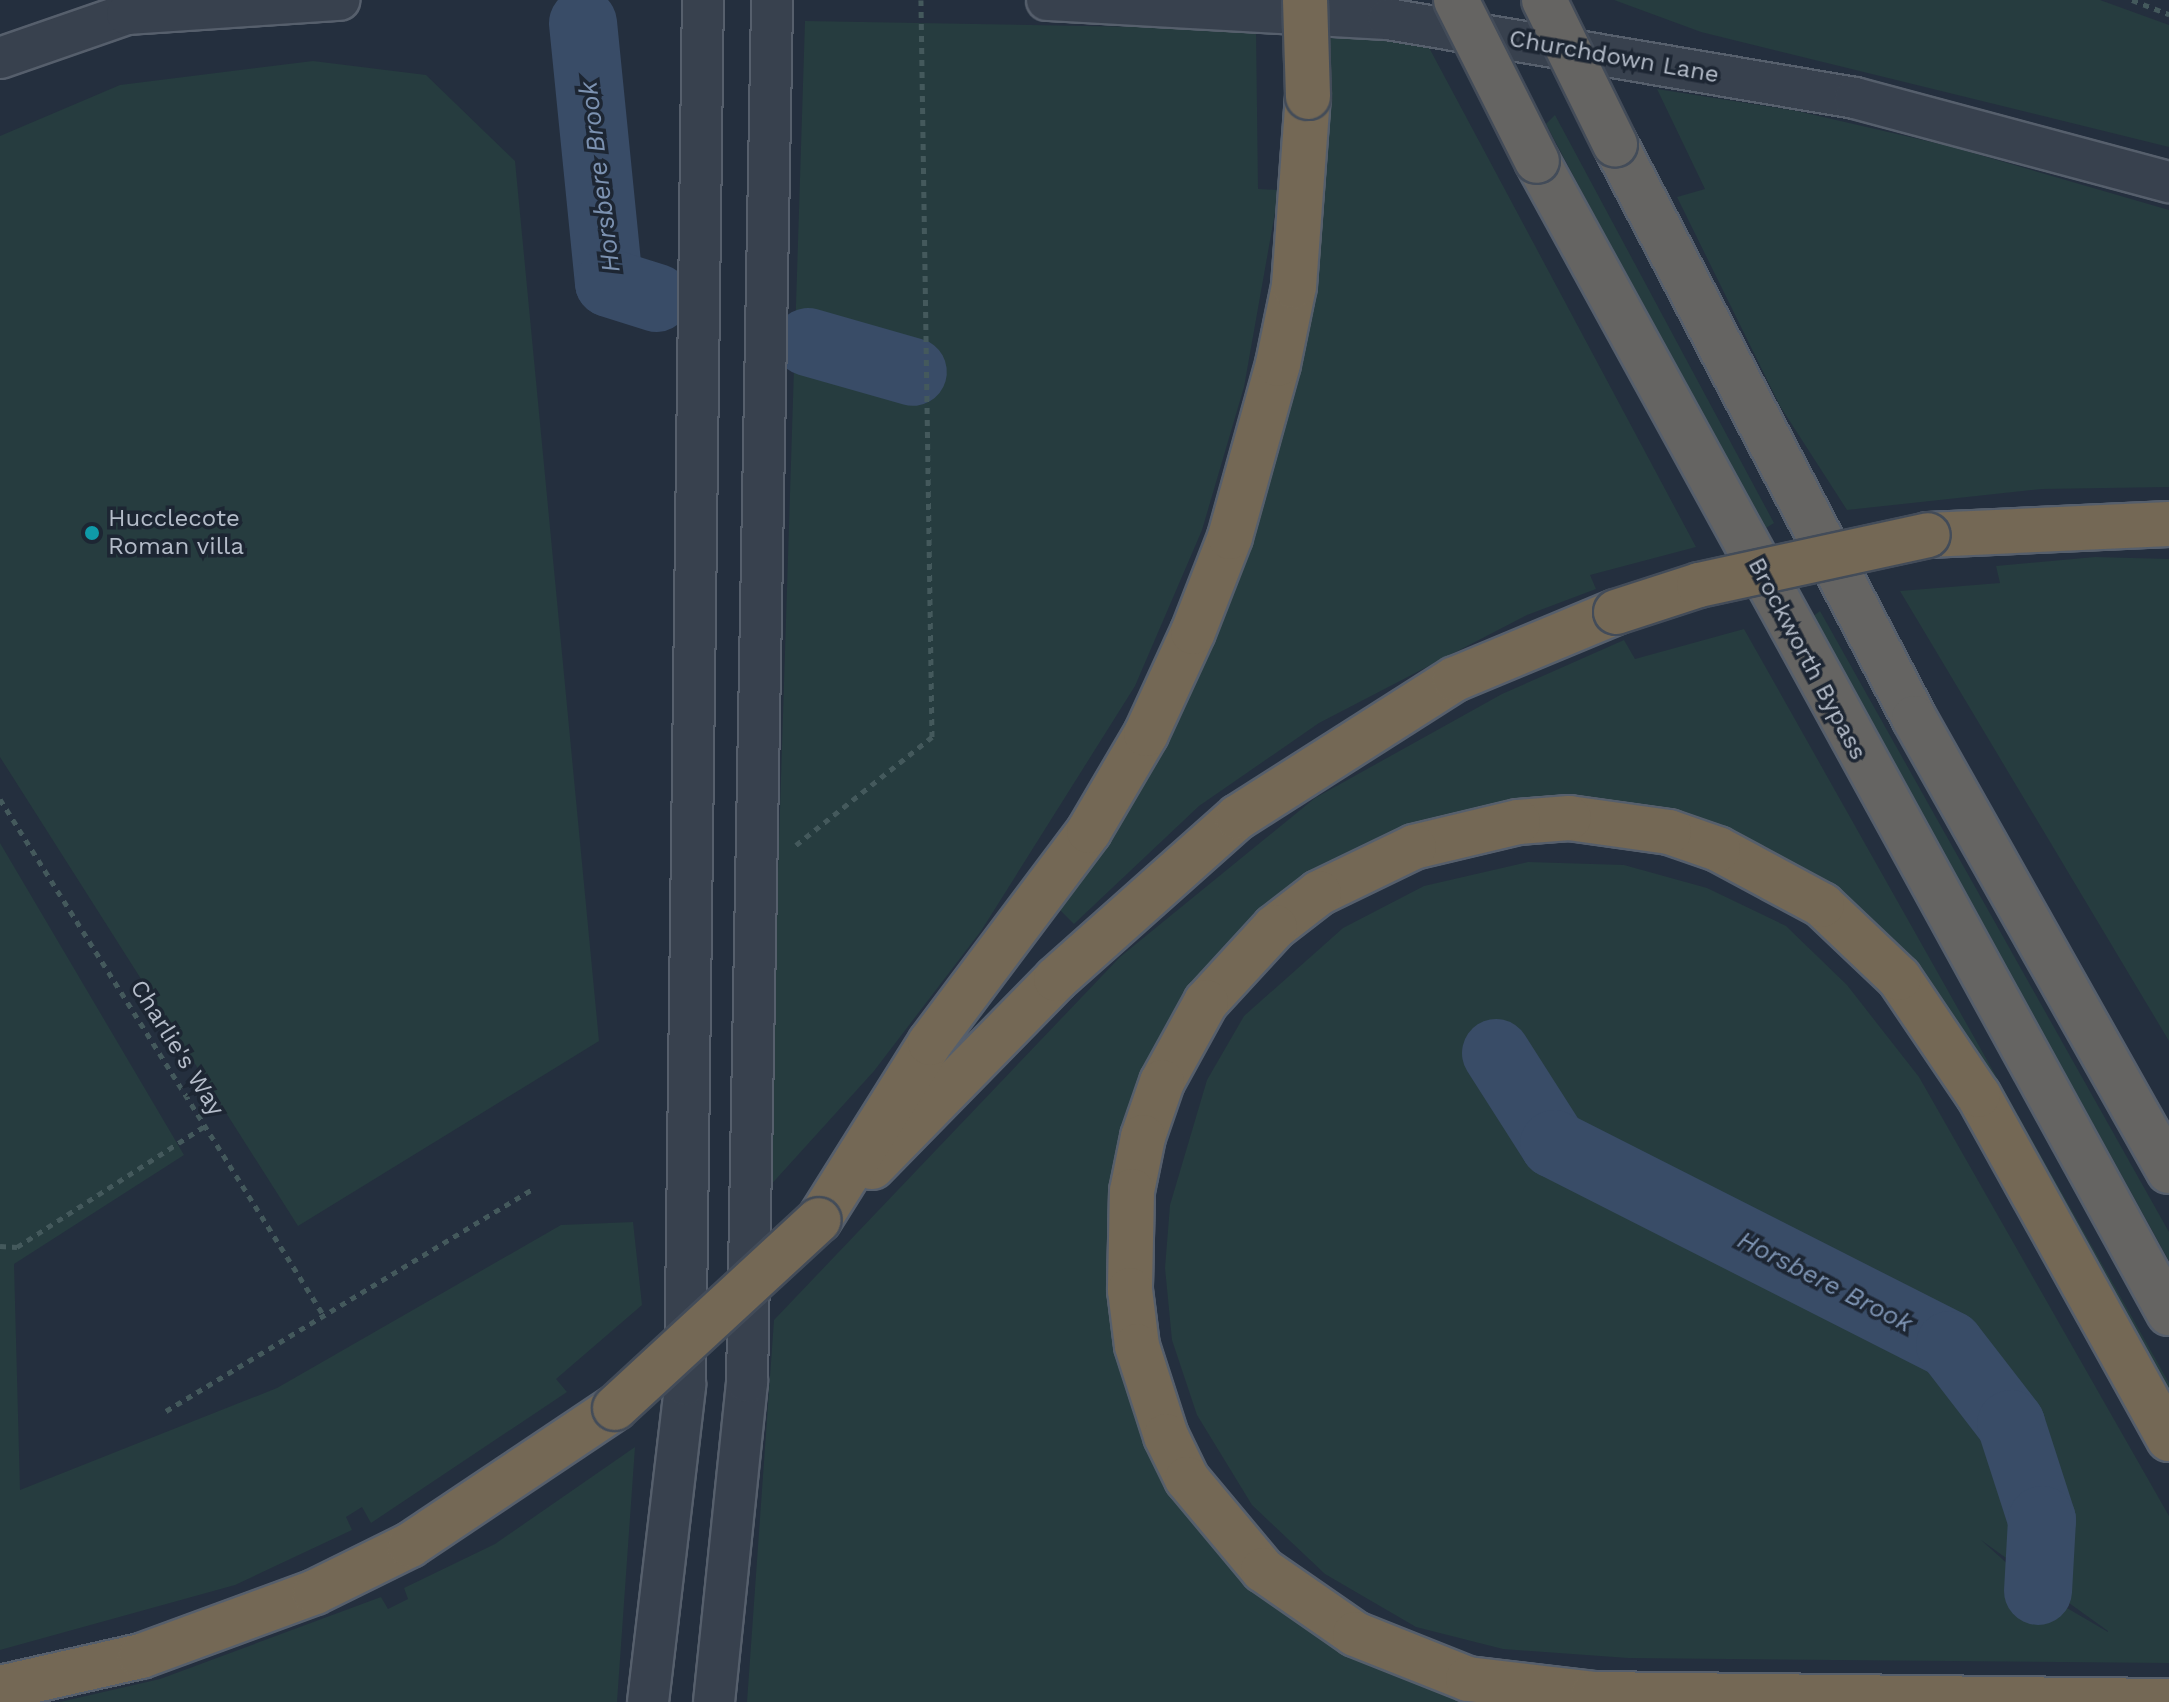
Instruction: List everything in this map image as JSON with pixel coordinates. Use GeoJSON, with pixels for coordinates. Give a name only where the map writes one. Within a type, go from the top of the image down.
{"type":"FeatureCollection","features":[{"type":"Feature","properties":{"kind":"highway"},"geometry":{"type":"LineString","coordinates":[[819,1220],[930,1043],[1089,831],[1146,734],[1193,632],[1238,511],[1278,364],[1295,272],[1308,97],[1305,0]]}},
{"type":"Feature","properties":{"kind":"highway","name":"Brockworth Bypass"},"geometry":{"type":"LineString","coordinates":[[1456,0],[1537,161],[2169,1313]]}},
{"type":"Feature","properties":{"kind":"highway"},"geometry":{"type":"LineString","coordinates":[[1544,0],[1615,144],[1914,718],[2169,1171]]}},
{"type":"Feature","properties":{"kind":"highway"},"geometry":{"type":"LineString","coordinates":[[0,1688],[141,1656],[315,1592],[410,1545],[615,1408],[819,1220],[1056,979],[1238,817],[1455,679],[1616,612],[1729,578],[1928,535],[2169,524]]}},
{"type":"Feature","properties":{"kind":"highway"},"geometry":{"type":"LineString","coordinates":[[1914,718],[2169,1108]]}},
{"type":"Feature","properties":{"kind":"highway"},"geometry":{"type":"LineString","coordinates":[[2149,1699],[1593,1694],[1468,1679],[1415,1664],[1344,1628],[1263,1570],[1222,1526],[1187,1479],[1151,1401],[1137,1346],[1128,1244],[1143,1137],[1162,1082],[1206,1002],[1275,927],[1319,893],[1414,847],[1518,822],[1569,818],[1669,832],[1718,849],[1822,905],[1899,978],[1978,1095],[2169,1439]]}},
{"type":"Feature","properties":{"kind":"street"},"geometry":{"type":"LineString","coordinates":[[0,58],[127,14],[340,0]]}},
{"type":"Feature","properties":{"kind":"street"},"geometry":{"type":"LineString","coordinates":[[648,1702],[685,1385],[703,0]]}},
{"type":"Feature","properties":{"kind":"street"},"geometry":{"type":"LineString","coordinates":[[714,1702],[747,1382],[772,0]]}},
{"type":"Feature","properties":{"kind":"street","name":"Churchdown Lane"},"geometry":{"type":"LineString","coordinates":[[1047,0],[1388,19],[1855,98],[2169,182]]}},
{"type":"Feature","properties":{"kind":"path"},"geometry":{"type":"LineString","coordinates":[[792,848],[932,737],[921,0]]}},
{"type":"Feature","properties":{"kind":"path"},"geometry":{"type":"LineString","coordinates":[[2132,0],[2169,14]]}},
{"type":"Feature","properties":{"kind":"path","name":"Charlie's Way"},"geometry":{"type":"LineString","coordinates":[[0,799],[324,1316]]}},
{"type":"Feature","properties":{"kind":"path"},"geometry":{"type":"LineString","coordinates":[[0,1246],[17,1247],[205,1126]]}},
{"type":"Feature","properties":{"kind":"path"},"geometry":{"type":"LineString","coordinates":[[166,1411],[531,1190]]}},
{"type":"Feature","properties":{"kind":"green space"},"geometry":{"type":"Polygon","coordinates":[[[1614,0],[2100,0],[2169,25],[2169,147],[1701,32],[1614,0]]]}},
{"type":"Feature","properties":{"kind":"green space"},"geometry":{"type":"Polygon","coordinates":[[[805,21],[1256,29],[1258,189],[1279,190],[1244,387],[1202,530],[1135,686],[981,931],[874,1071],[768,1188],[805,21]]]}},
{"type":"Feature","properties":{"kind":"green space"},"geometry":{"type":"Polygon","coordinates":[[[1328,38],[1426,42],[1696,547],[1590,575],[1596,589],[1527,615],[1319,723],[1199,806],[1074,924],[1058,908],[1295,379],[1320,253],[1328,38]]]}},
{"type":"Feature","properties":{"kind":"green space"},"geometry":{"type":"Polygon","coordinates":[[[313,61],[426,75],[515,161],[599,1041],[298,1226],[0,757],[0,136],[120,85],[313,61]]]}},
{"type":"Feature","properties":{"kind":"green space"},"geometry":{"type":"Polygon","coordinates":[[[1657,89],[1797,111],[1949,146],[2169,210],[2169,487],[2042,489],[1847,510],[1780,406],[1677,197],[1705,189],[1657,89]]]}},
{"type":"Feature","properties":{"kind":"green space"},"geometry":{"type":"Polygon","coordinates":[[[1555,115],[1774,523],[1761,531],[1546,124],[1555,115]]]}},
{"type":"Feature","properties":{"kind":"green space"},"geometry":{"type":"Polygon","coordinates":[[[2095,557],[2169,559],[2169,1041],[1900,591],[2000,583],[1996,566],[2095,557]]]}},
{"type":"Feature","properties":{"kind":"green space"},"geometry":{"type":"Polygon","coordinates":[[[1820,611],[2169,1232],[2169,1261],[1812,617],[1820,611]]]}},
{"type":"Feature","properties":{"kind":"green space"},"geometry":{"type":"Polygon","coordinates":[[[1744,629],[2169,1383],[2169,1403],[1921,979],[1642,809],[1281,900],[1113,1185],[1107,1260],[1116,1346],[1261,1594],[1321,1639],[1381,1668],[1515,1702],[747,1702],[774,1320],[1120,957],[1315,798],[1502,694],[1624,640],[1635,659],[1744,629]]]}},
{"type":"Feature","properties":{"kind":"green space"},"geometry":{"type":"Polygon","coordinates":[[[0,843],[184,1155],[14,1264],[20,1490],[277,1388],[561,1225],[633,1222],[642,1305],[556,1379],[567,1392],[371,1523],[362,1507],[346,1517],[352,1530],[235,1585],[0,1650],[0,843]]]}},
{"type":"Feature","properties":{"kind":"green space"},"geometry":{"type":"Polygon","coordinates":[[[1528,862],[1624,865],[1707,888],[1786,926],[1847,985],[1919,1077],[2169,1516],[2169,1663],[1628,1658],[1503,1649],[1416,1627],[1325,1574],[1252,1505],[1197,1415],[1172,1340],[1165,1268],[1170,1205],[1207,1080],[1244,1016],[1343,928],[1424,886],[1528,862]],[[1981,1540],[2038,1591],[2108,1631],[1981,1540]]]}},
{"type":"Feature","properties":{"kind":"green space"},"geometry":{"type":"Polygon","coordinates":[[[635,1447],[617,1702],[60,1702],[160,1679],[381,1597],[388,1609],[408,1599],[404,1588],[495,1544],[635,1447]]]}},
{"type":"Feature","properties":{"kind":"waterway","name":"Horsbere Brook"},"geometry":{"type":"LineString","coordinates":[[583,23],[609,283],[657,298]]}},
{"type":"Feature","properties":{"kind":"waterway","name":"Horsbere Brook"},"geometry":{"type":"LineString","coordinates":[[808,342],[913,372]]}},
{"type":"Feature","properties":{"kind":"waterway","name":"Horsbere Brook"},"geometry":{"type":"LineString","coordinates":[[1496,1053],[1554,1144],[1950,1345],[2011,1424],[2042,1520],[2038,1591]]}},
{"type":"Feature","properties":{"kind":"place","name":"Hucclecote Roman villa"},"geometry":{"type":"Point","coordinates":[92,533]}}]}
